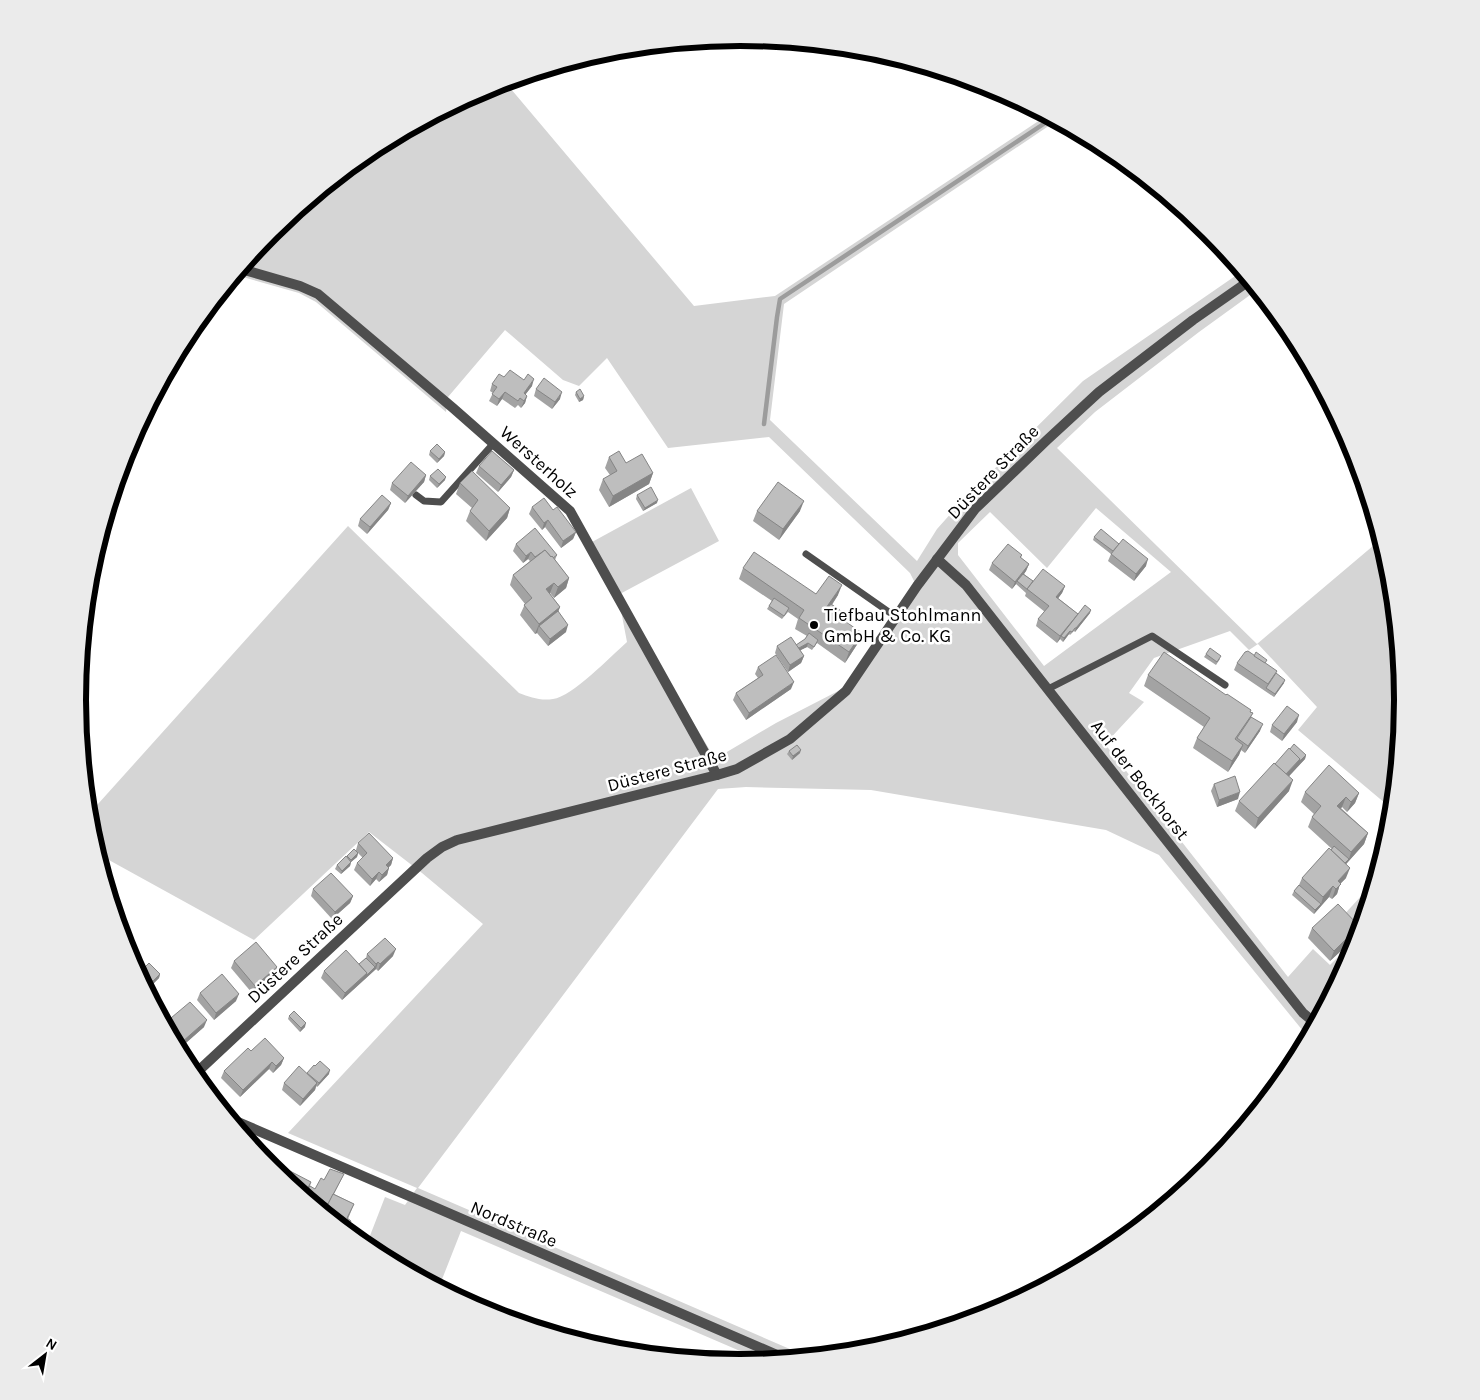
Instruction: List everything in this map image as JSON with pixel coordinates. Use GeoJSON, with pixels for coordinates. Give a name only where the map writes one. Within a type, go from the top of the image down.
{"type":"FeatureCollection","features":[{"type":"Feature","properties":{"kind":"street","name":"Wersterholz"},"geometry":{"type":"LineString","coordinates":[[247,270],[300,286],[318,294],[453,408],[570,511],[717,775]]}},
{"type":"Feature","properties":{"kind":"street","name":"Düstere Straße"},"geometry":{"type":"LineString","coordinates":[[200,1069],[427,858],[442,847],[458,840],[737,769],[790,739],[846,692],[937,558],[976,509],[1046,440],[1099,392],[1193,320],[1244,284]]}},
{"type":"Feature","properties":{"kind":"street","name":"Auf der Bockhorst"},"geometry":{"type":"LineString","coordinates":[[937,558],[966,584],[1165,839],[1303,1013],[1310,1019]]}},
{"type":"Feature","properties":{"kind":"street","name":"Nordstraße"},"geometry":{"type":"LineString","coordinates":[[243,1125],[771,1353]]}},
{"type":"Feature","properties":{"kind":"lane"},"geometry":{"type":"LineString","coordinates":[[416,495],[424,501],[441,502],[493,444]]}},
{"type":"Feature","properties":{"kind":"lane"},"geometry":{"type":"LineString","coordinates":[[806,554],[896,617]]}},
{"type":"Feature","properties":{"kind":"lane"},"geometry":{"type":"LineString","coordinates":[[1048,689],[1152,636],[1225,685]]}},
{"type":"Feature","properties":{"kind":"shaded area"},"geometry":{"type":"Polygon","coordinates":[[[510,88],[694,306],[775,296],[1040,120],[1050,125],[784,304],[770,420],[917,561],[937,529],[962,501],[1083,381],[1237,275],[1252,294],[1095,412],[1057,448],[1257,644],[1374,545],[1388,615],[1394,700],[1392,743],[1385,803],[1298,730],[1317,707],[1258,644],[1249,650],[1230,631],[1154,658],[1129,693],[1144,702],[1105,744],[1288,977],[1313,949],[1330,965],[1343,952],[1303,1031],[1159,855],[1106,830],[871,790],[746,787],[718,789],[418,1188],[794,1351],[746,1354],[461,1231],[441,1281],[413,1266],[369,1238],[385,1197],[405,1205],[417,1188],[288,1133],[483,924],[369,832],[254,940],[106,859],[96,807],[348,526],[519,693],[535,698],[553,699],[561,697],[581,684],[627,642],[618,595],[715,759],[776,723],[844,688],[915,583],[910,573],[769,437],[668,448],[607,358],[579,386],[563,380],[505,330],[448,397],[446,412],[316,302],[299,293],[242,277],[309,208],[377,156],[451,114],[510,88]],[[1096,508],[1047,568],[990,512],[958,543],[958,555],[1044,666],[1171,572],[1096,508]]]}},
{"type":"Feature","properties":{"kind":"shaded area"},"geometry":{"type":"Polygon","coordinates":[[[691,488],[719,541],[618,595],[592,542],[691,488]]]}},
{"type":"Feature","properties":{"kind":"shaded area"},"geometry":{"type":"Polygon","coordinates":[[[1364,893],[1352,929],[1341,918],[1364,893]]]}},
{"type":"Feature","properties":{"kind":"building"},"geometry":{"type":"Polygon","coordinates":[[[510,370],[524,380],[528,374],[534,379],[524,393],[527,396],[524,401],[520,398],[518,401],[505,392],[499,399],[492,394],[497,387],[492,384],[499,374],[504,377],[510,370]]]}},
{"type":"Feature","properties":{"kind":"building"},"geometry":{"type":"Polygon","coordinates":[[[544,378],[562,392],[555,402],[536,389],[544,378]]]}},
{"type":"Feature","properties":{"kind":"building"},"geometry":{"type":"Polygon","coordinates":[[[580,389],[584,396],[580,399],[576,392],[580,389]]]}},
{"type":"Feature","properties":{"kind":"building"},"geometry":{"type":"Polygon","coordinates":[[[437,444],[445,452],[439,459],[430,451],[437,444]]]}},
{"type":"Feature","properties":{"kind":"building"},"geometry":{"type":"Polygon","coordinates":[[[492,451],[514,470],[501,485],[479,466],[492,451]]]}},
{"type":"Feature","properties":{"kind":"building"},"geometry":{"type":"Polygon","coordinates":[[[619,451],[626,463],[642,454],[653,473],[613,496],[603,479],[617,471],[609,457],[619,451]]]}},
{"type":"Feature","properties":{"kind":"building"},"geometry":{"type":"Polygon","coordinates":[[[411,462],[426,475],[408,496],[392,483],[411,462]]]}},
{"type":"Feature","properties":{"kind":"building"},"geometry":{"type":"Polygon","coordinates":[[[438,469],[446,477],[439,484],[430,476],[438,469]]]}},
{"type":"Feature","properties":{"kind":"building"},"geometry":{"type":"Polygon","coordinates":[[[472,471],[510,508],[489,531],[470,511],[478,500],[460,483],[472,471]]]}},
{"type":"Feature","properties":{"kind":"building"},"geometry":{"type":"Polygon","coordinates":[[[778,482],[804,501],[783,529],[757,511],[778,482]]]}},
{"type":"Feature","properties":{"kind":"building"},"geometry":{"type":"Polygon","coordinates":[[[651,487],[658,500],[645,508],[637,495],[651,487]]]}},
{"type":"Feature","properties":{"kind":"building"},"geometry":{"type":"Polygon","coordinates":[[[382,495],[391,503],[370,527],[360,519],[382,495]]]}},
{"type":"Feature","properties":{"kind":"building"},"geometry":{"type":"Polygon","coordinates":[[[544,498],[553,510],[557,507],[576,532],[563,541],[548,520],[544,523],[532,507],[544,498]]]}},
{"type":"Feature","properties":{"kind":"building"},"geometry":{"type":"Polygon","coordinates":[[[535,528],[557,555],[553,558],[545,550],[535,557],[531,552],[526,556],[516,544],[535,528]]]}},
{"type":"Feature","properties":{"kind":"building"},"geometry":{"type":"Polygon","coordinates":[[[1101,529],[1119,544],[1113,551],[1094,537],[1101,529]]]}},
{"type":"Feature","properties":{"kind":"building"},"geometry":{"type":"Polygon","coordinates":[[[1123,539],[1148,559],[1136,574],[1111,554],[1123,539]]]}},
{"type":"Feature","properties":{"kind":"building"},"geometry":{"type":"Polygon","coordinates":[[[1008,544],[1022,555],[1020,557],[1029,564],[1015,582],[992,563],[1008,544]]]}},
{"type":"Feature","properties":{"kind":"building"},"geometry":{"type":"Polygon","coordinates":[[[545,550],[569,578],[558,587],[554,583],[546,589],[560,607],[539,624],[524,605],[532,598],[513,575],[545,550]]]}},
{"type":"Feature","properties":{"kind":"building"},"geometry":{"type":"Polygon","coordinates":[[[754,552],[816,594],[829,576],[842,585],[826,608],[862,633],[849,652],[799,618],[804,610],[743,568],[754,552]]]}},
{"type":"Feature","properties":{"kind":"building"},"geometry":{"type":"Polygon","coordinates":[[[1043,569],[1065,586],[1056,597],[1078,614],[1060,636],[1038,619],[1049,606],[1027,589],[1043,569]]]}},
{"type":"Feature","properties":{"kind":"building"},"geometry":{"type":"Polygon","coordinates":[[[1023,574],[1033,581],[1028,590],[1017,581],[1023,574]]]}},
{"type":"Feature","properties":{"kind":"building"},"geometry":{"type":"Polygon","coordinates":[[[774,598],[789,608],[784,616],[769,606],[774,598]]]}},
{"type":"Feature","properties":{"kind":"building"},"geometry":{"type":"Polygon","coordinates":[[[831,604],[847,615],[843,620],[827,609],[831,604]]]}},
{"type":"Feature","properties":{"kind":"building"},"geometry":{"type":"Polygon","coordinates":[[[1085,605],[1091,610],[1072,632],[1070,631],[1064,638],[1061,636],[1085,605]]]}},
{"type":"Feature","properties":{"kind":"building"},"geometry":{"type":"Polygon","coordinates":[[[558,611],[568,625],[550,639],[539,626],[558,611]]]}},
{"type":"Feature","properties":{"kind":"building"},"geometry":{"type":"Polygon","coordinates":[[[809,633],[818,640],[814,647],[808,643],[799,648],[796,645],[805,639],[809,633]]]}},
{"type":"Feature","properties":{"kind":"building"},"geometry":{"type":"Polygon","coordinates":[[[791,637],[804,656],[790,665],[777,646],[791,637]]]}},
{"type":"Feature","properties":{"kind":"building"},"geometry":{"type":"Polygon","coordinates":[[[1210,648],[1221,656],[1217,662],[1206,654],[1210,648]]]}},
{"type":"Feature","properties":{"kind":"building"},"geometry":{"type":"Polygon","coordinates":[[[1248,651],[1277,671],[1268,684],[1237,663],[1245,652],[1248,651]]]}},
{"type":"Feature","properties":{"kind":"building"},"geometry":{"type":"Polygon","coordinates":[[[1164,652],[1253,713],[1235,739],[1243,745],[1232,761],[1197,738],[1210,718],[1148,675],[1164,652]]]}},
{"type":"Feature","properties":{"kind":"building"},"geometry":{"type":"Polygon","coordinates":[[[1256,652],[1267,660],[1265,663],[1254,656],[1256,652]]]}},
{"type":"Feature","properties":{"kind":"building"},"geometry":{"type":"Polygon","coordinates":[[[776,655],[794,682],[749,713],[736,693],[763,675],[758,667],[776,655]]]}},
{"type":"Feature","properties":{"kind":"building"},"geometry":{"type":"Polygon","coordinates":[[[1276,673],[1285,680],[1275,694],[1266,688],[1276,673]]]}},
{"type":"Feature","properties":{"kind":"building"},"geometry":{"type":"Polygon","coordinates":[[[1287,706],[1299,715],[1284,734],[1272,725],[1287,706]]]}},
{"type":"Feature","properties":{"kind":"building"},"geometry":{"type":"Polygon","coordinates":[[[1251,717],[1263,724],[1248,746],[1237,738],[1251,717]]]}},
{"type":"Feature","properties":{"kind":"building"},"geometry":{"type":"Polygon","coordinates":[[[1294,744],[1306,755],[1299,762],[1300,759],[1290,749],[1294,744]]]}},
{"type":"Feature","properties":{"kind":"building"},"geometry":{"type":"Polygon","coordinates":[[[797,745],[801,750],[793,756],[789,751],[797,745]]]}},
{"type":"Feature","properties":{"kind":"building"},"geometry":{"type":"Polygon","coordinates":[[[1289,748],[1300,759],[1286,774],[1275,764],[1289,748]]]}},
{"type":"Feature","properties":{"kind":"building"},"geometry":{"type":"Polygon","coordinates":[[[1274,763],[1293,780],[1258,818],[1239,801],[1274,763]]]}},
{"type":"Feature","properties":{"kind":"building"},"geometry":{"type":"Polygon","coordinates":[[[1329,765],[1359,793],[1351,802],[1346,797],[1337,806],[1368,833],[1351,852],[1312,817],[1321,806],[1305,792],[1329,765]]]}},
{"type":"Feature","properties":{"kind":"building"},"geometry":{"type":"Polygon","coordinates":[[[1235,776],[1240,792],[1219,800],[1214,784],[1235,776]]]}},
{"type":"Feature","properties":{"kind":"building"},"geometry":{"type":"Polygon","coordinates":[[[369,833],[393,858],[386,865],[389,868],[382,875],[379,872],[372,879],[357,863],[367,853],[358,843],[369,833]]]}},
{"type":"Feature","properties":{"kind":"building"},"geometry":{"type":"Polygon","coordinates":[[[1334,846],[1349,859],[1345,863],[1331,850],[1334,846]]]}},
{"type":"Feature","properties":{"kind":"building"},"geometry":{"type":"Polygon","coordinates":[[[1329,848],[1350,868],[1338,881],[1341,884],[1336,889],[1333,886],[1323,897],[1302,878],[1329,848]]]}},
{"type":"Feature","properties":{"kind":"building"},"geometry":{"type":"Polygon","coordinates":[[[354,849],[358,853],[351,860],[347,856],[354,849]]]}},
{"type":"Feature","properties":{"kind":"building"},"geometry":{"type":"Polygon","coordinates":[[[346,856],[351,862],[342,871],[337,865],[346,856]]]}},
{"type":"Feature","properties":{"kind":"building"},"geometry":{"type":"Polygon","coordinates":[[[331,873],[353,896],[335,912],[313,889],[331,873]]]}},
{"type":"Feature","properties":{"kind":"building"},"geometry":{"type":"Polygon","coordinates":[[[1299,885],[1321,904],[1315,910],[1294,891],[1299,885]]]}},
{"type":"Feature","properties":{"kind":"building"},"geometry":{"type":"Polygon","coordinates":[[[1338,904],[1355,921],[1349,936],[1334,951],[1312,928],[1338,904]]]}},
{"type":"Feature","properties":{"kind":"building"},"geometry":{"type":"Polygon","coordinates":[[[385,938],[396,949],[380,964],[378,962],[376,964],[367,954],[385,938]]]}},
{"type":"Feature","properties":{"kind":"building"},"geometry":{"type":"Polygon","coordinates":[[[256,942],[277,967],[255,986],[234,961],[256,942]]]}},
{"type":"Feature","properties":{"kind":"building"},"geometry":{"type":"Polygon","coordinates":[[[346,950],[367,973],[345,993],[324,971],[346,950]]]}},
{"type":"Feature","properties":{"kind":"building"},"geometry":{"type":"Polygon","coordinates":[[[366,958],[375,967],[366,976],[367,973],[359,964],[366,958]]]}},
{"type":"Feature","properties":{"kind":"building"},"geometry":{"type":"Polygon","coordinates":[[[149,963],[160,974],[153,981],[144,968],[149,963]]]}},
{"type":"Feature","properties":{"kind":"building"},"geometry":{"type":"Polygon","coordinates":[[[222,974],[239,994],[216,1013],[200,993],[222,974]]]}},
{"type":"Feature","properties":{"kind":"building"},"geometry":{"type":"Polygon","coordinates":[[[190,1002],[207,1020],[183,1041],[170,1019],[190,1002]]]}},
{"type":"Feature","properties":{"kind":"building"},"geometry":{"type":"Polygon","coordinates":[[[294,1011],[306,1023],[301,1028],[289,1016],[294,1011]]]}},
{"type":"Feature","properties":{"kind":"building"},"geometry":{"type":"Polygon","coordinates":[[[265,1038],[284,1058],[276,1066],[272,1062],[243,1090],[224,1071],[248,1048],[251,1051],[265,1038]]]}},
{"type":"Feature","properties":{"kind":"building"},"geometry":{"type":"Polygon","coordinates":[[[320,1061],[330,1070],[319,1083],[307,1073],[320,1061]]]}},
{"type":"Feature","properties":{"kind":"building"},"geometry":{"type":"Polygon","coordinates":[[[299,1066],[317,1083],[303,1099],[284,1083],[299,1066]]]}},
{"type":"Feature","properties":{"kind":"building"},"geometry":{"type":"Polygon","coordinates":[[[284,1168],[311,1182],[307,1190],[284,1168]]]}},
{"type":"Feature","properties":{"kind":"building"},"geometry":{"type":"Polygon","coordinates":[[[330,1169],[344,1174],[328,1204],[321,1202],[307,1190],[310,1186],[315,1189],[321,1178],[324,1180],[330,1169]]]}},
{"type":"Feature","properties":{"kind":"building"},"geometry":{"type":"Polygon","coordinates":[[[333,1194],[354,1204],[347,1218],[351,1221],[349,1224],[321,1202],[328,1204],[333,1194]]]}},
{"type":"Feature","properties":{"kind":"waterway"},"geometry":{"type":"LineString","coordinates":[[764,424],[780,299],[1045,123]]}},
{"type":"Feature","properties":{"kind":"place","name":"Tiefbau Stohlmann GmbH & Co. KG"},"geometry":{"type":"Point","coordinates":[814,625]}}]}
